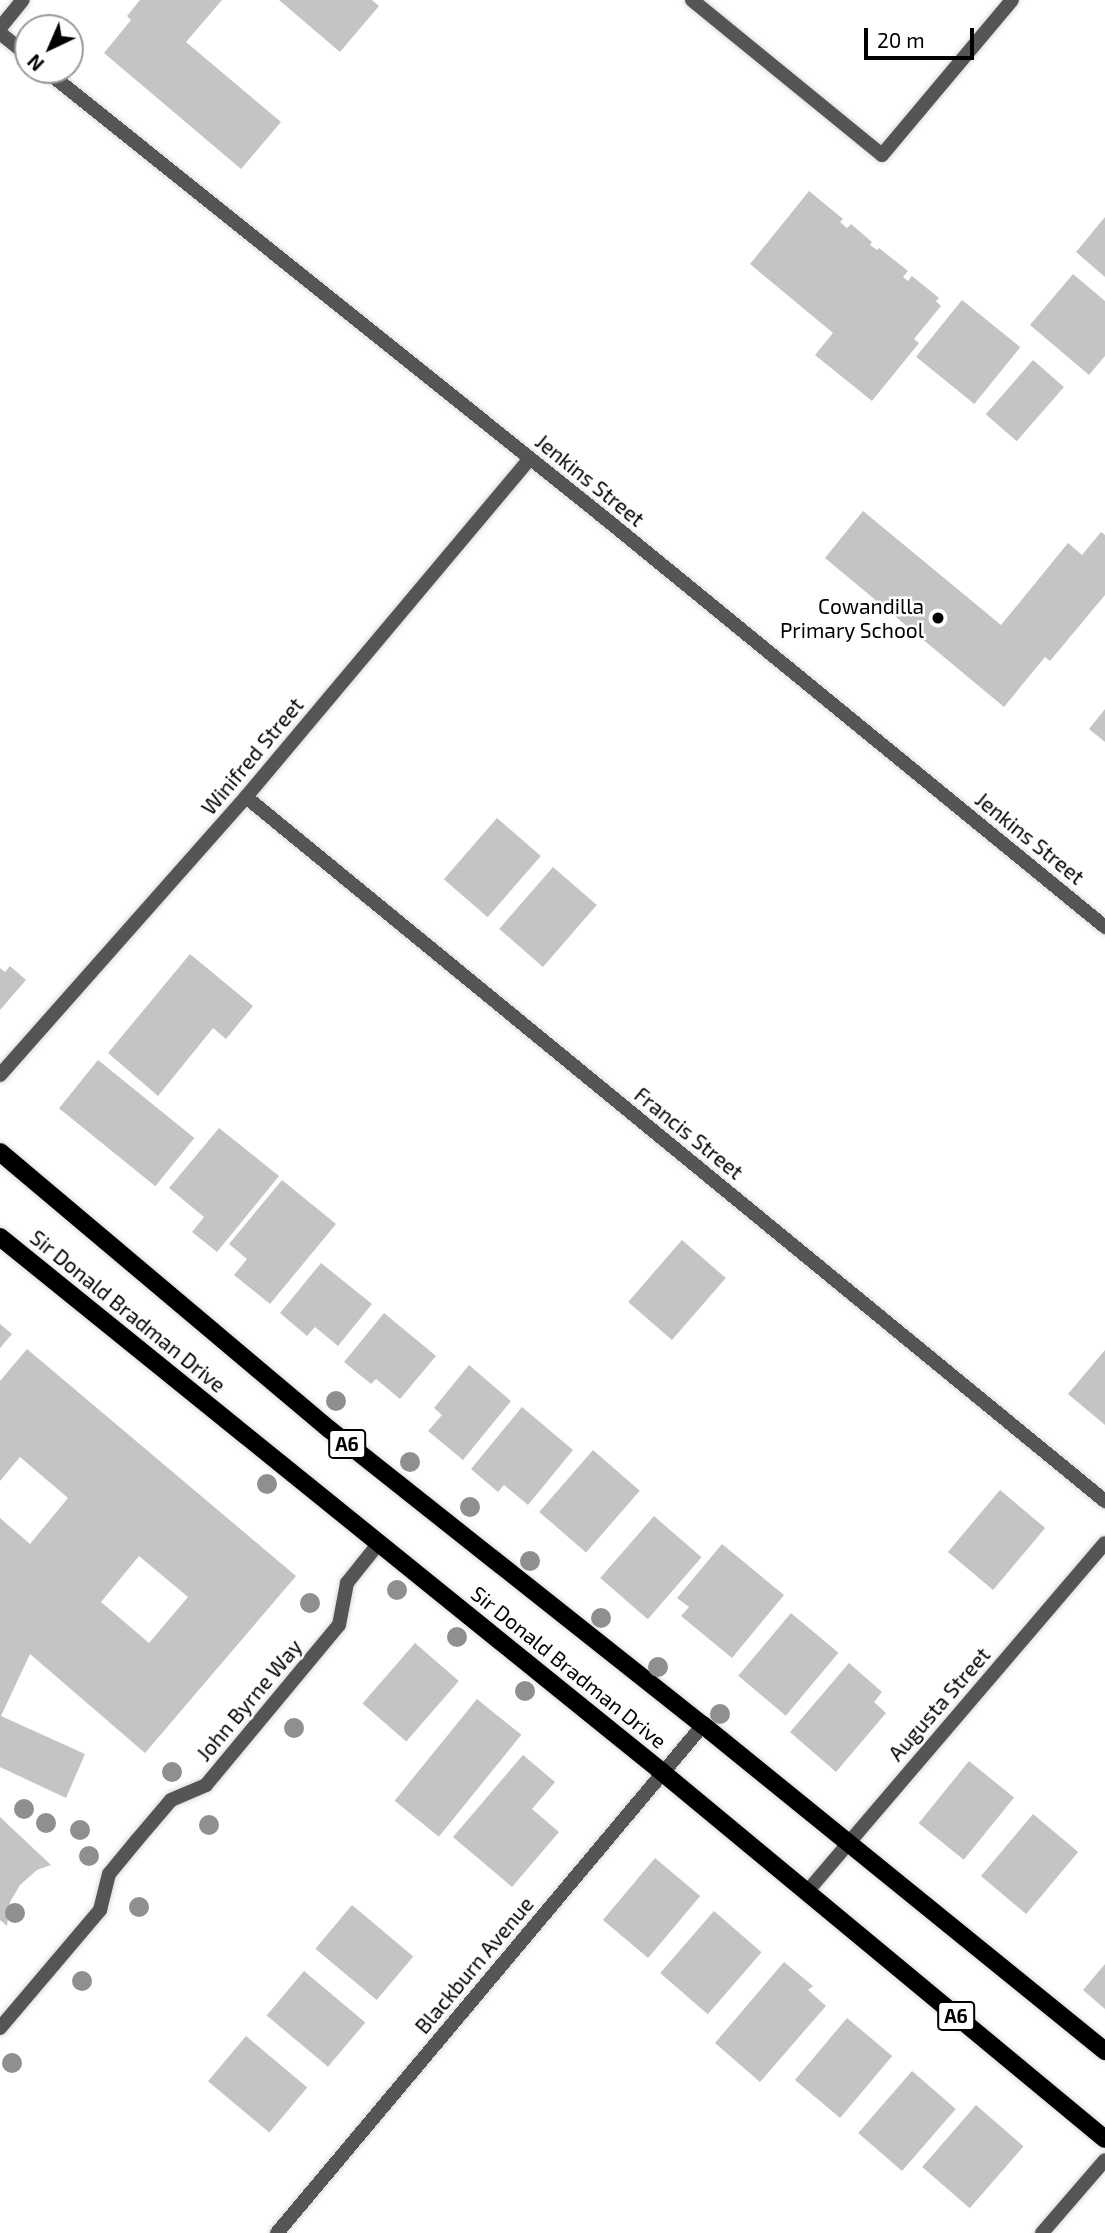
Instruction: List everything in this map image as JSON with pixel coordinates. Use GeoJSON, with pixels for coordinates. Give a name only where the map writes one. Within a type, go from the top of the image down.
{"type":"FeatureCollection","features":[{"type":"Feature","properties":{"kind":"main road","name":"Sir Donald Bradman Drive"},"geometry":{"type":"LineString","coordinates":[[0,1152],[329,1429],[703,1725],[1105,2051]]}},
{"type":"Feature","properties":{"kind":"main road","name":"Sir Donald Bradman Drive"},"geometry":{"type":"LineString","coordinates":[[0,1237],[662,1772],[1105,2138]]}},
{"type":"Feature","properties":{"kind":"street"},"geometry":{"type":"LineString","coordinates":[[0,28],[23,0]]}},
{"type":"Feature","properties":{"kind":"street"},"geometry":{"type":"LineString","coordinates":[[692,0],[882,155],[1012,0]]}},
{"type":"Feature","properties":{"kind":"street"},"geometry":{"type":"LineString","coordinates":[[0,33],[14,44]]}},
{"type":"Feature","properties":{"kind":"street","name":"Jenkins Street"},"geometry":{"type":"LineString","coordinates":[[62,84],[530,459],[1105,927]]}},
{"type":"Feature","properties":{"kind":"street","name":"Winifred Street"},"geometry":{"type":"LineString","coordinates":[[0,1075],[246,797],[530,459]]}},
{"type":"Feature","properties":{"kind":"street","name":"Francis Street"},"geometry":{"type":"LineString","coordinates":[[246,797],[1105,1501]]}},
{"type":"Feature","properties":{"kind":"street","name":"Augusta Street"},"geometry":{"type":"LineString","coordinates":[[806,1893],[1105,1543]]}},
{"type":"Feature","properties":{"kind":"street","name":"John Byrne Way"},"geometry":{"type":"LineString","coordinates":[[0,2028],[100,1910],[109,1874],[171,1800],[206,1785],[339,1625],[347,1583],[379,1544]]}},
{"type":"Feature","properties":{"kind":"street","name":"Blackburn Avenue"},"geometry":{"type":"LineString","coordinates":[[277,2233],[703,1725]]}},
{"type":"Feature","properties":{"kind":"street"},"geometry":{"type":"LineString","coordinates":[[1042,2233],[1105,2160]]}},
{"type":"Feature","properties":{"kind":"building"},"geometry":{"type":"Polygon","coordinates":[[[140,0],[222,0],[186,42],[281,122],[241,169],[104,53],[131,20],[127,16],[140,0]]]}},
{"type":"Feature","properties":{"kind":"building"},"geometry":{"type":"Polygon","coordinates":[[[279,0],[372,0],[379,6],[340,52],[279,0]]]}},
{"type":"Feature","properties":{"kind":"building"},"geometry":{"type":"Polygon","coordinates":[[[809,191],[843,219],[840,222],[847,228],[851,224],[872,242],[870,245],[877,250],[879,248],[908,271],[903,277],[908,281],[912,276],[939,298],[936,301],[941,306],[914,339],[919,343],[872,401],[815,355],[833,333],[750,264],[809,191]]]}},
{"type":"Feature","properties":{"kind":"building"},"geometry":{"type":"Polygon","coordinates":[[[1105,217],[1105,277],[1076,252],[1105,217]]]}},
{"type":"Feature","properties":{"kind":"building"},"geometry":{"type":"Polygon","coordinates":[[[1073,274],[1105,301],[1105,356],[1089,375],[1030,325],[1073,274]]]}},
{"type":"Feature","properties":{"kind":"building"},"geometry":{"type":"Polygon","coordinates":[[[962,300],[1020,347],[974,404],[916,357],[962,300]]]}},
{"type":"Feature","properties":{"kind":"building"},"geometry":{"type":"Polygon","coordinates":[[[1033,360],[1064,387],[1017,441],[986,414],[1033,360]]]}},
{"type":"Feature","properties":{"kind":"building"},"geometry":{"type":"Polygon","coordinates":[[[863,511],[1001,625],[1068,543],[1082,555],[1101,532],[1105,535],[1105,595],[1050,661],[1045,657],[1004,707],[825,558],[863,511]]]}},
{"type":"Feature","properties":{"kind":"building"},"geometry":{"type":"Polygon","coordinates":[[[1105,709],[1105,742],[1089,729],[1105,709]]]}},
{"type":"Feature","properties":{"kind":"building"},"geometry":{"type":"Polygon","coordinates":[[[497,818],[541,856],[488,917],[444,879],[497,818]]]}},
{"type":"Feature","properties":{"kind":"building"},"geometry":{"type":"Polygon","coordinates":[[[553,867],[597,905],[543,967],[499,929],[553,867]]]}},
{"type":"Feature","properties":{"kind":"building"},"geometry":{"type":"Polygon","coordinates":[[[190,954],[253,1006],[226,1039],[213,1028],[158,1096],[108,1053],[190,954]]]}},
{"type":"Feature","properties":{"kind":"building"},"geometry":{"type":"Polygon","coordinates":[[[10,966],[26,980],[0,1010],[0,968],[5,972],[10,966]]]}},
{"type":"Feature","properties":{"kind":"building"},"geometry":{"type":"Polygon","coordinates":[[[98,1060],[194,1138],[155,1186],[59,1108],[98,1060]]]}},
{"type":"Feature","properties":{"kind":"building"},"geometry":{"type":"Polygon","coordinates":[[[219,1128],[279,1176],[217,1252],[192,1232],[204,1217],[169,1188],[219,1128]]]}},
{"type":"Feature","properties":{"kind":"building"},"geometry":{"type":"Polygon","coordinates":[[[282,1180],[336,1224],[270,1304],[234,1275],[247,1259],[229,1244],[282,1180]]]}},
{"type":"Feature","properties":{"kind":"building"},"geometry":{"type":"Polygon","coordinates":[[[682,1240],[726,1278],[672,1340],[628,1302],[682,1240]]]}},
{"type":"Feature","properties":{"kind":"building"},"geometry":{"type":"Polygon","coordinates":[[[321,1263],[372,1304],[338,1346],[315,1327],[307,1336],[280,1313],[321,1263]]]}},
{"type":"Feature","properties":{"kind":"building"},"geometry":{"type":"Polygon","coordinates":[[[384,1313],[436,1356],[400,1399],[376,1379],[371,1384],[344,1362],[384,1313]]]}},
{"type":"Feature","properties":{"kind":"building"},"geometry":{"type":"Polygon","coordinates":[[[0,1324],[12,1334],[0,1348],[0,1324]]]}},
{"type":"Feature","properties":{"kind":"building"},"geometry":{"type":"Polygon","coordinates":[[[27,1349],[296,1576],[145,1753],[30,1654],[1,1716],[85,1754],[66,1798],[0,1767],[0,1518],[30,1544],[68,1498],[20,1457],[0,1481],[0,1381],[27,1349]],[[139,1556],[101,1602],[149,1643],[188,1597],[139,1556]]]}},
{"type":"Feature","properties":{"kind":"building"},"geometry":{"type":"Polygon","coordinates":[[[1105,1350],[1105,1425],[1068,1394],[1105,1350]]]}},
{"type":"Feature","properties":{"kind":"building"},"geometry":{"type":"Polygon","coordinates":[[[469,1365],[511,1401],[463,1460],[428,1431],[442,1415],[434,1408],[469,1365]]]}},
{"type":"Feature","properties":{"kind":"building"},"geometry":{"type":"Polygon","coordinates":[[[522,1407],[573,1450],[528,1505],[504,1485],[498,1492],[471,1469],[522,1407]]]}},
{"type":"Feature","properties":{"kind":"building"},"geometry":{"type":"Polygon","coordinates":[[[593,1450],[640,1491],[586,1553],[539,1512],[593,1450]]]}},
{"type":"Feature","properties":{"kind":"building"},"geometry":{"type":"Polygon","coordinates":[[[1000,1490],[1045,1528],[993,1590],[948,1552],[1000,1490]]]}},
{"type":"Feature","properties":{"kind":"building"},"geometry":{"type":"Polygon","coordinates":[[[654,1516],[702,1557],[648,1619],[600,1578],[654,1516]]]}},
{"type":"Feature","properties":{"kind":"building"},"geometry":{"type":"Polygon","coordinates":[[[722,1544],[784,1595],[732,1658],[681,1616],[689,1607],[677,1598],[722,1544]]]}},
{"type":"Feature","properties":{"kind":"building"},"geometry":{"type":"Polygon","coordinates":[[[791,1613],[838,1653],[786,1716],[738,1676],[791,1613]]]}},
{"type":"Feature","properties":{"kind":"building"},"geometry":{"type":"Polygon","coordinates":[[[415,1643],[459,1681],[406,1741],[363,1703],[415,1643]]]}},
{"type":"Feature","properties":{"kind":"building"},"geometry":{"type":"Polygon","coordinates":[[[849,1663],[882,1692],[874,1702],[886,1713],[836,1772],[790,1732],[849,1663]]]}},
{"type":"Feature","properties":{"kind":"building"},"geometry":{"type":"Polygon","coordinates":[[[477,1699],[521,1735],[439,1837],[395,1801],[477,1699]]]}},
{"type":"Feature","properties":{"kind":"building"},"geometry":{"type":"Polygon","coordinates":[[[523,1755],[555,1782],[532,1809],[559,1832],[512,1887],[453,1837],[523,1755]]]}},
{"type":"Feature","properties":{"kind":"building"},"geometry":{"type":"Polygon","coordinates":[[[969,1761],[1014,1798],[964,1860],[919,1823],[969,1761]]]}},
{"type":"Feature","properties":{"kind":"building"},"geometry":{"type":"Polygon","coordinates":[[[1033,1814],[1078,1852],[1026,1914],[981,1876],[1033,1814]]]}},
{"type":"Feature","properties":{"kind":"building"},"geometry":{"type":"Polygon","coordinates":[[[0,1817],[51,1865],[37,1870],[20,1885],[10,1902],[7,1926],[0,1920],[0,1817]]]}},
{"type":"Feature","properties":{"kind":"building"},"geometry":{"type":"Polygon","coordinates":[[[655,1858],[700,1896],[648,1958],[603,1920],[655,1858]]]}},
{"type":"Feature","properties":{"kind":"building"},"geometry":{"type":"Polygon","coordinates":[[[352,1905],[413,1956],[377,2000],[315,1949],[352,1905]]]}},
{"type":"Feature","properties":{"kind":"building"},"geometry":{"type":"Polygon","coordinates":[[[714,1911],[762,1952],[708,2014],[660,1973],[714,1911]]]}},
{"type":"Feature","properties":{"kind":"building"},"geometry":{"type":"Polygon","coordinates":[[[784,1962],[813,1986],[808,1990],[826,2006],[760,2082],[715,2043],[784,1962]]]}},
{"type":"Feature","properties":{"kind":"building"},"geometry":{"type":"Polygon","coordinates":[[[1105,1964],[1105,2009],[1083,1990],[1105,1964]]]}},
{"type":"Feature","properties":{"kind":"building"},"geometry":{"type":"Polygon","coordinates":[[[304,1971],[365,2022],[328,2067],[267,2015],[304,1971]]]}},
{"type":"Feature","properties":{"kind":"building"},"geometry":{"type":"Polygon","coordinates":[[[847,2018],[892,2056],[840,2118],[795,2080],[847,2018]]]}},
{"type":"Feature","properties":{"kind":"building"},"geometry":{"type":"Polygon","coordinates":[[[246,2036],[307,2087],[269,2133],[208,2081],[246,2036]]]}},
{"type":"Feature","properties":{"kind":"building"},"geometry":{"type":"Polygon","coordinates":[[[912,2071],[956,2109],[902,2171],[858,2133],[912,2071]]]}},
{"type":"Feature","properties":{"kind":"building"},"geometry":{"type":"Polygon","coordinates":[[[976,2105],[1024,2146],[970,2208],[922,2167],[976,2105]]]}},
{"type":"Feature","properties":{"kind":"place","name":"Cowandilla Primary School"},"geometry":{"type":"Point","coordinates":[938,618]}}]}
